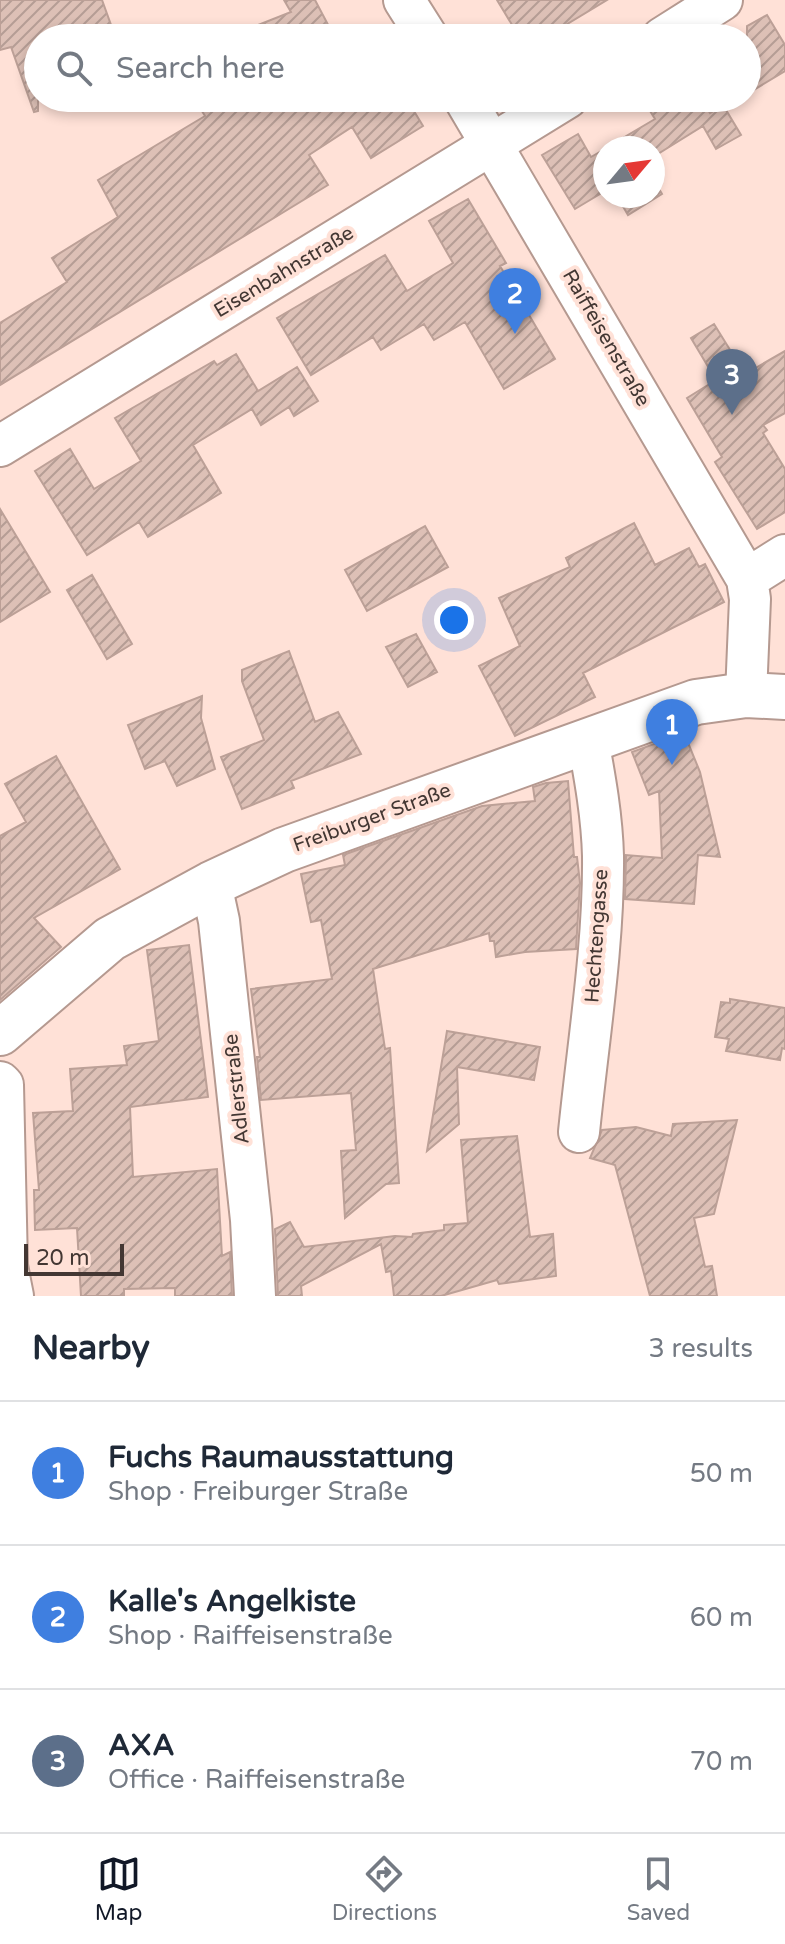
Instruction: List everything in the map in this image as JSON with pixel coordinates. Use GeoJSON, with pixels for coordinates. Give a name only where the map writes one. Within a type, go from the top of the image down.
{"type":"FeatureCollection","features":[{"type":"Feature","properties":{"kind":"street"},"geometry":{"type":"LineString","coordinates":[[404,0],[419,24]]}},
{"type":"Feature","properties":{"kind":"street"},"geometry":{"type":"LineString","coordinates":[[684,24],[722,0]]}},
{"type":"Feature","properties":{"kind":"street","name":"Raiffeisenstraße"},"geometry":{"type":"LineString","coordinates":[[473,112],[747,579]]}},
{"type":"Feature","properties":{"kind":"street","name":"Eisenbahnstraße"},"geometry":{"type":"LineString","coordinates":[[0,446],[545,112]]}},
{"type":"Feature","properties":{"kind":"street"},"geometry":{"type":"LineString","coordinates":[[766,696],[747,579],[785,555]]}},
{"type":"Feature","properties":{"kind":"street","name":"Freiburger Straße"},"geometry":{"type":"LineString","coordinates":[[0,1033],[110,939],[211,884],[284,850],[696,702],[766,696]]}},
{"type":"Feature","properties":{"kind":"street","name":"Hechtengasse"},"geometry":{"type":"LineString","coordinates":[[579,1132],[601,914],[603,854],[588,740]]}},
{"type":"Feature","properties":{"kind":"street","name":"Adlerstraße"},"geometry":{"type":"LineString","coordinates":[[211,884],[219,921],[250,1204],[255,1296]]}},
{"type":"Feature","properties":{"kind":"street"},"geometry":{"type":"LineString","coordinates":[[0,1082],[3,1085],[7,1266],[13,1296]]}},
{"type":"Feature","properties":{"kind":"building"},"geometry":{"type":"Polygon","coordinates":[[[0,0],[102,0],[111,24],[24,24],[24,84],[11,47],[0,50],[0,0]]]}},
{"type":"Feature","properties":{"kind":"building"},"geometry":{"type":"Polygon","coordinates":[[[284,0],[315,0],[328,24],[260,24],[291,12],[284,0]]]}},
{"type":"Feature","properties":{"kind":"building"},"geometry":{"type":"Polygon","coordinates":[[[497,0],[607,0],[567,24],[512,24],[497,0]]]}},
{"type":"Feature","properties":{"kind":"building"},"geometry":{"type":"Polygon","coordinates":[[[767,15],[785,45],[785,71],[761,86],[761,24],[751,24],[767,15]]]}},
{"type":"Feature","properties":{"kind":"building"},"geometry":{"type":"Polygon","coordinates":[[[203,112],[414,112],[423,126],[371,158],[352,127],[309,155],[328,185],[0,385],[0,323],[67,282],[52,258],[118,217],[98,180],[205,116],[203,112]]]}},
{"type":"Feature","properties":{"kind":"building"},"geometry":{"type":"Polygon","coordinates":[[[651,112],[727,112],[741,135],[716,149],[703,126],[665,150],[665,136],[626,136],[655,119],[651,112]]]}},
{"type":"Feature","properties":{"kind":"building"},"geometry":{"type":"Polygon","coordinates":[[[578,134],[593,156],[593,198],[575,209],[542,155],[578,134]]]}},
{"type":"Feature","properties":{"kind":"building"},"geometry":{"type":"Polygon","coordinates":[[[468,199],[506,263],[500,266],[555,359],[504,389],[465,322],[434,340],[424,324],[381,350],[373,337],[311,375],[277,318],[385,255],[407,291],[453,263],[429,221],[468,199]]]}},
{"type":"Feature","properties":{"kind":"building"},"geometry":{"type":"Polygon","coordinates":[[[624,208],[639,208],[628,215],[624,208]]]}},
{"type":"Feature","properties":{"kind":"building"},"geometry":{"type":"Polygon","coordinates":[[[714,324],[745,374],[785,351],[785,413],[763,425],[767,430],[763,433],[785,469],[785,512],[757,529],[715,462],[722,457],[687,398],[716,380],[691,338],[714,324]]]}},
{"type":"Feature","properties":{"kind":"building"},"geometry":{"type":"Polygon","coordinates":[[[236,354],[258,391],[297,367],[318,401],[294,416],[289,407],[261,425],[252,409],[193,445],[221,493],[148,537],[139,522],[87,555],[35,471],[70,449],[94,489],[141,461],[115,418],[214,361],[217,365],[236,354]]]}},
{"type":"Feature","properties":{"kind":"building"},"geometry":{"type":"Polygon","coordinates":[[[0,509],[50,592],[0,622],[0,509]]]}},
{"type":"Feature","properties":{"kind":"building"},"geometry":{"type":"Polygon","coordinates":[[[634,523],[655,565],[689,548],[699,567],[705,564],[724,602],[583,673],[595,697],[515,736],[479,666],[520,646],[499,598],[570,567],[566,558],[634,523]]]}},
{"type":"Feature","properties":{"kind":"building"},"geometry":{"type":"Polygon","coordinates":[[[425,526],[448,567],[367,611],[345,570],[425,526]]]}},
{"type":"Feature","properties":{"kind":"building"},"geometry":{"type":"Polygon","coordinates":[[[92,575],[132,644],[107,659],[67,590],[92,575]]]}},
{"type":"Feature","properties":{"kind":"building"},"geometry":{"type":"Polygon","coordinates":[[[416,634],[437,672],[408,687],[386,647],[416,634]]]}},
{"type":"Feature","properties":{"kind":"building"},"geometry":{"type":"Polygon","coordinates":[[[289,651],[315,722],[338,712],[361,754],[291,781],[294,788],[242,809],[221,757],[264,740],[242,681],[242,670],[289,651]]]}},
{"type":"Feature","properties":{"kind":"building"},"geometry":{"type":"Polygon","coordinates":[[[202,696],[201,718],[215,769],[177,786],[165,761],[145,769],[128,725],[202,696]]]}},
{"type":"Feature","properties":{"kind":"building"},"geometry":{"type":"Polygon","coordinates":[[[684,733],[700,772],[720,857],[698,855],[694,904],[625,899],[626,855],[662,858],[659,791],[649,795],[632,752],[684,733]]]}},
{"type":"Feature","properties":{"kind":"building"},"geometry":{"type":"Polygon","coordinates":[[[56,756],[120,869],[34,918],[61,947],[0,1000],[0,836],[26,822],[5,784],[56,756]]]}},
{"type":"Feature","properties":{"kind":"building"},"geometry":{"type":"Polygon","coordinates":[[[568,781],[574,857],[577,857],[580,883],[576,949],[496,957],[494,941],[490,941],[489,933],[373,969],[385,1049],[390,1048],[399,1183],[386,1184],[345,1218],[341,1151],[356,1150],[351,1093],[261,1100],[257,1057],[260,1057],[251,989],[332,979],[321,920],[311,922],[301,874],[345,865],[343,855],[482,806],[535,801],[533,787],[568,781]]]}},
{"type":"Feature","properties":{"kind":"building"},"geometry":{"type":"Polygon","coordinates":[[[189,945],[208,1097],[130,1107],[133,1177],[217,1169],[222,1256],[230,1252],[232,1296],[175,1296],[175,1288],[124,1289],[124,1296],[81,1296],[77,1228],[35,1230],[34,1190],[39,1190],[33,1113],[73,1111],[70,1069],[127,1065],[124,1046],[159,1041],[147,950],[189,945]]]}},
{"type":"Feature","properties":{"kind":"building"},"geometry":{"type":"Polygon","coordinates":[[[730,999],[785,1008],[785,1049],[782,1048],[780,1060],[726,1051],[729,1039],[715,1037],[721,1002],[730,1003],[730,999]]]}},
{"type":"Feature","properties":{"kind":"building"},"geometry":{"type":"Polygon","coordinates":[[[447,1031],[540,1047],[534,1080],[457,1067],[459,1124],[427,1151],[447,1031]]]}},
{"type":"Feature","properties":{"kind":"building"},"geometry":{"type":"Polygon","coordinates":[[[737,1120],[714,1214],[694,1218],[705,1267],[712,1266],[717,1296],[650,1296],[615,1165],[590,1158],[602,1130],[636,1127],[671,1136],[673,1124],[737,1120]]]}},
{"type":"Feature","properties":{"kind":"building"},"geometry":{"type":"Polygon","coordinates":[[[517,1136],[530,1237],[553,1234],[556,1276],[499,1284],[497,1280],[441,1296],[394,1296],[391,1271],[386,1272],[381,1244],[301,1286],[302,1296],[278,1296],[275,1229],[290,1222],[304,1247],[395,1236],[412,1237],[413,1234],[444,1230],[444,1225],[468,1223],[461,1140],[517,1136]]]}},
{"type":"Feature","properties":{"kind":"place","name":"Kalle's Angelkiste"},"geometry":{"type":"Point","coordinates":[515,334]}},
{"type":"Feature","properties":{"kind":"place","name":"AXA"},"geometry":{"type":"Point","coordinates":[732,415]}},
{"type":"Feature","properties":{"kind":"place","name":"Fuchs Raumausstattung"},"geometry":{"type":"Point","coordinates":[672,765]}}]}
